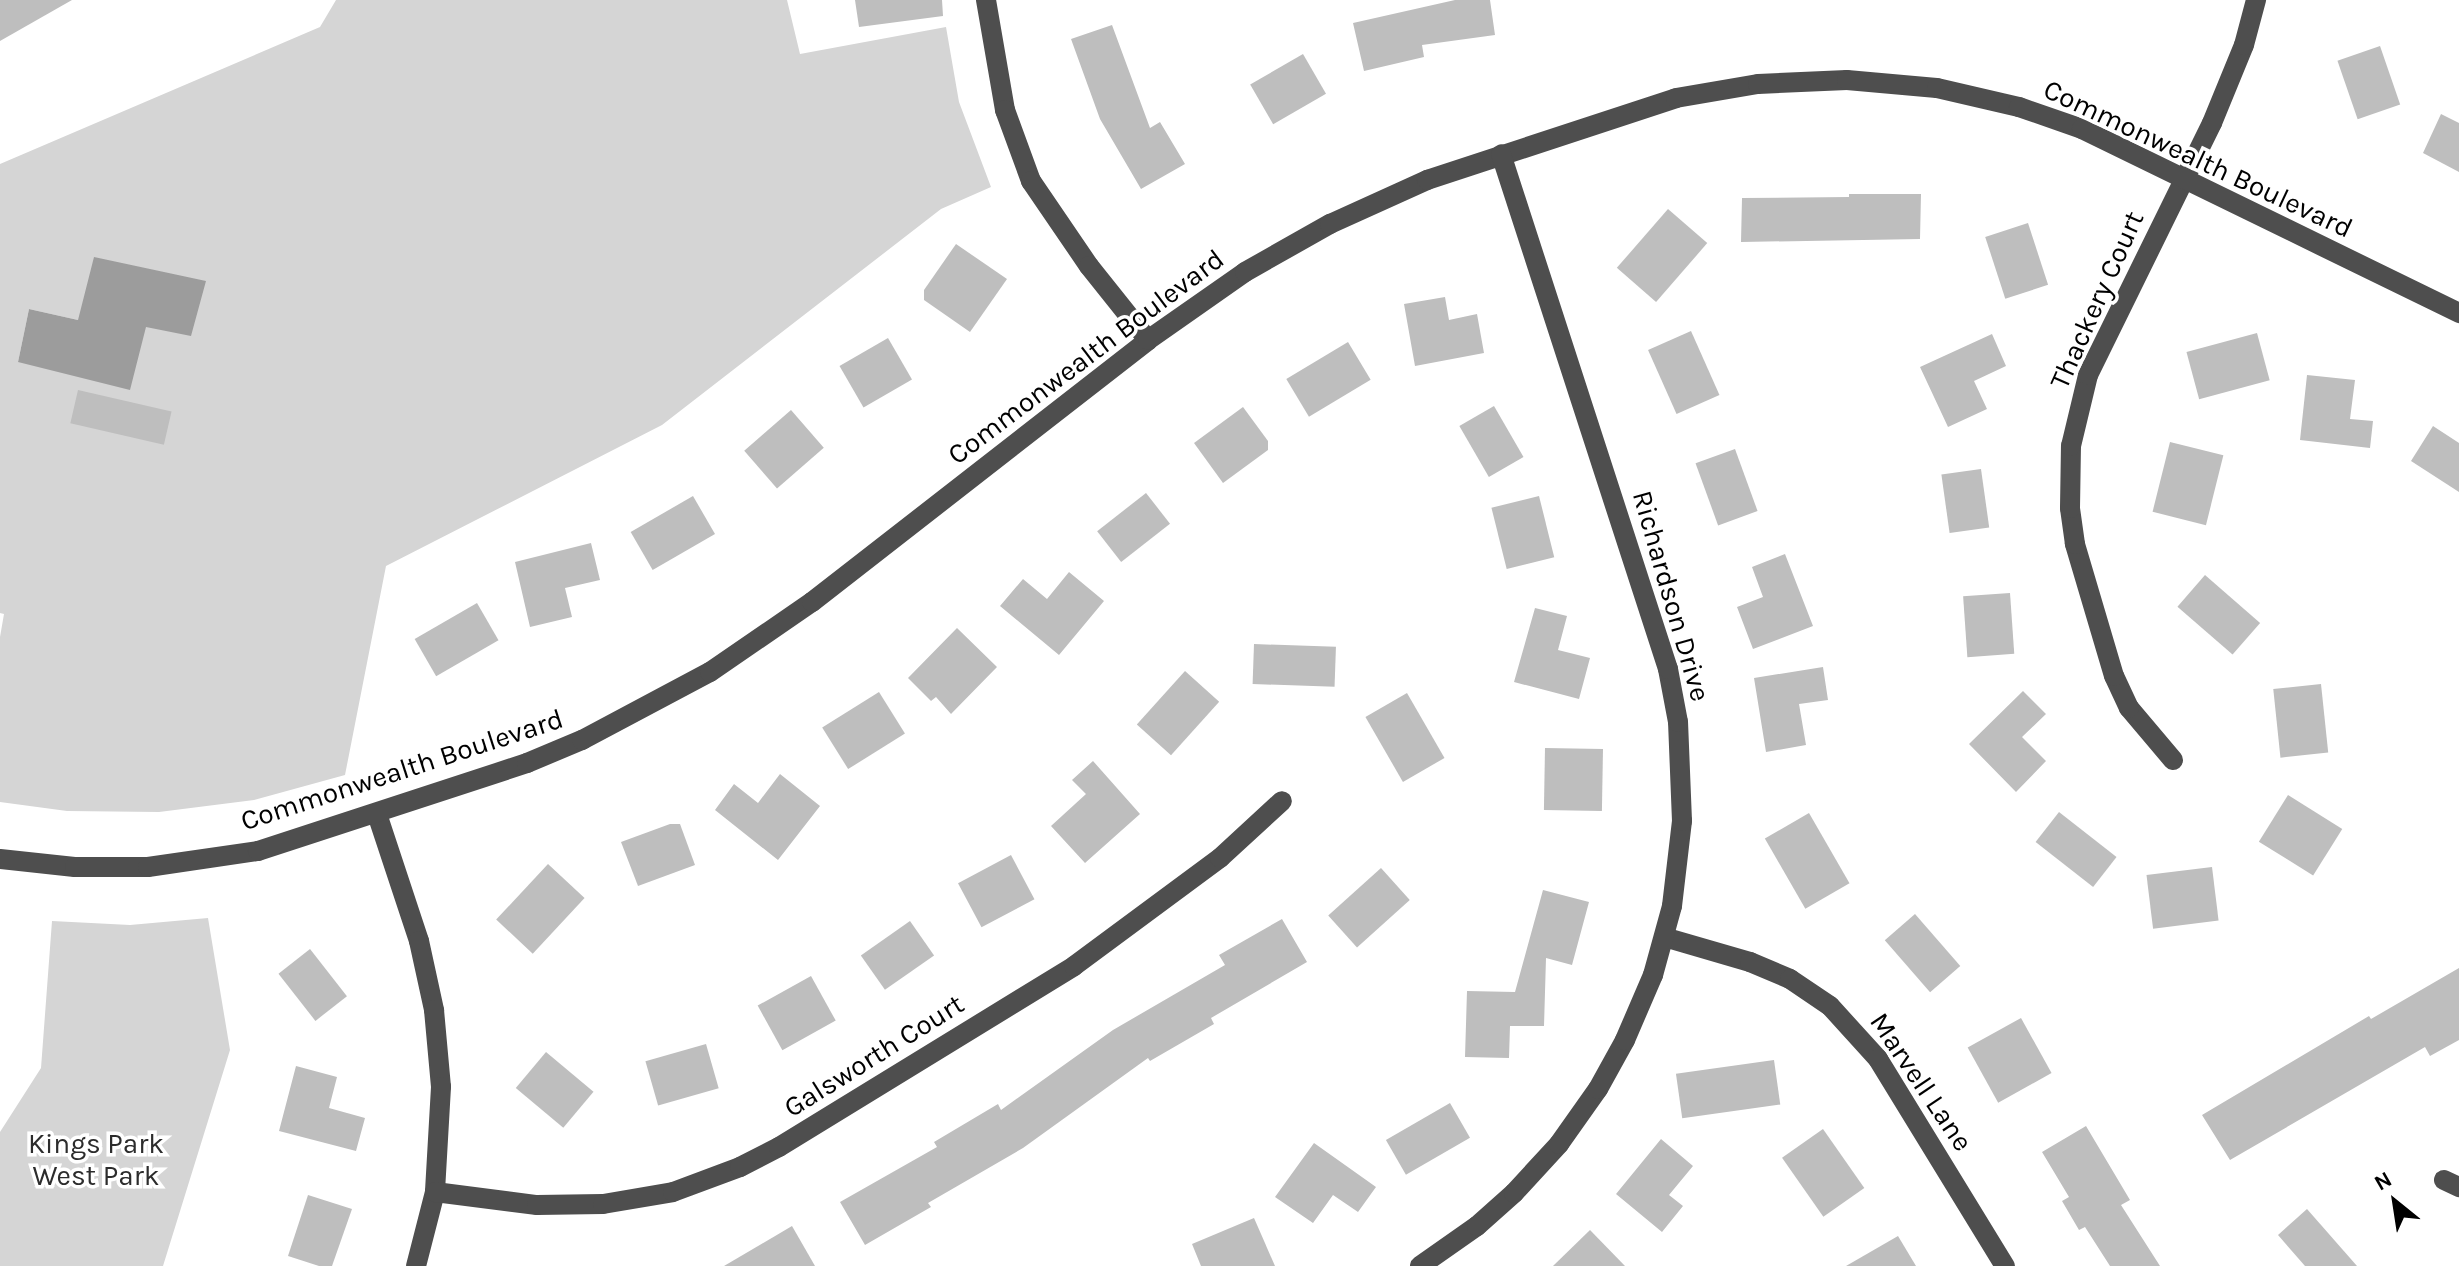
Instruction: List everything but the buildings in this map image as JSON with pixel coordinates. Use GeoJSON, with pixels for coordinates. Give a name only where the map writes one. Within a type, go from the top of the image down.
{"type":"FeatureCollection","features":[{"type":"Feature","properties":{"kind":"street"},"geometry":{"type":"LineString","coordinates":[[986,0],[1005,110],[1031,181],[1053,217],[1148,340]]}},
{"type":"Feature","properties":{"kind":"street","name":"Thackery Court"},"geometry":{"type":"LineString","coordinates":[[2173,760],[2129,708],[2114,676],[2075,544],[2068,474],[2073,431],[2088,375],[2185,178],[2244,45],[2256,0]]}},
{"type":"Feature","properties":{"kind":"street","name":"Commonwealth Boulevard"},"geometry":{"type":"LineString","coordinates":[[0,859],[75,867],[148,867],[258,851],[377,814],[554,751],[647,708],[710,672],[812,602],[1200,301],[1330,224],[1427,180],[1676,98],[1758,84],[1847,80],[1937,88],[2019,107],[2082,129],[2459,313]]}},
{"type":"Feature","properties":{"kind":"street","name":"Richardson Drive"},"geometry":{"type":"LineString","coordinates":[[1420,1266],[1486,1218],[1559,1144],[1598,1089],[1625,1040],[1653,975],[1664,937],[1682,821],[1678,722],[1668,669],[1501,154]]}},
{"type":"Feature","properties":{"kind":"street","name":"Galsworth Court"},"geometry":{"type":"LineString","coordinates":[[435,1192],[537,1205],[603,1204],[673,1192],[740,1167],[779,1147],[1074,966],[1208,867],[1282,801]]}},
{"type":"Feature","properties":{"kind":"street"},"geometry":{"type":"LineString","coordinates":[[377,814],[419,941],[434,1010],[441,1087],[435,1192],[416,1266]]}},
{"type":"Feature","properties":{"kind":"street","name":"Marvell Lane"},"geometry":{"type":"LineString","coordinates":[[1664,937],[1750,962],[1790,979],[1830,1006],[1878,1059],[2005,1266]]}},
{"type":"Feature","properties":{"kind":"green space"},"geometry":{"type":"Polygon","coordinates":[[[336,0],[787,0],[800,54],[946,27],[959,102],[991,187],[941,209],[662,425],[386,566],[345,775],[254,800],[159,812],[67,811],[0,802],[0,637],[4,614],[0,613],[0,164],[320,27],[336,0]],[[206,281],[78,320],[29,309],[18,362],[146,327],[206,281]]]}},
{"type":"Feature","properties":{"kind":"green space","name":"Kings Park West Park"},"geometry":{"type":"Polygon","coordinates":[[[208,918],[230,1050],[163,1266],[0,1266],[0,1132],[41,1068],[52,921],[130,925],[208,918]]]}},
{"type":"Feature","properties":{"kind":"shaded area"},"geometry":{"type":"Polygon","coordinates":[[[94,257],[206,281],[191,336],[146,327],[130,390],[18,362],[29,309],[78,320],[94,257]]]}}]}
